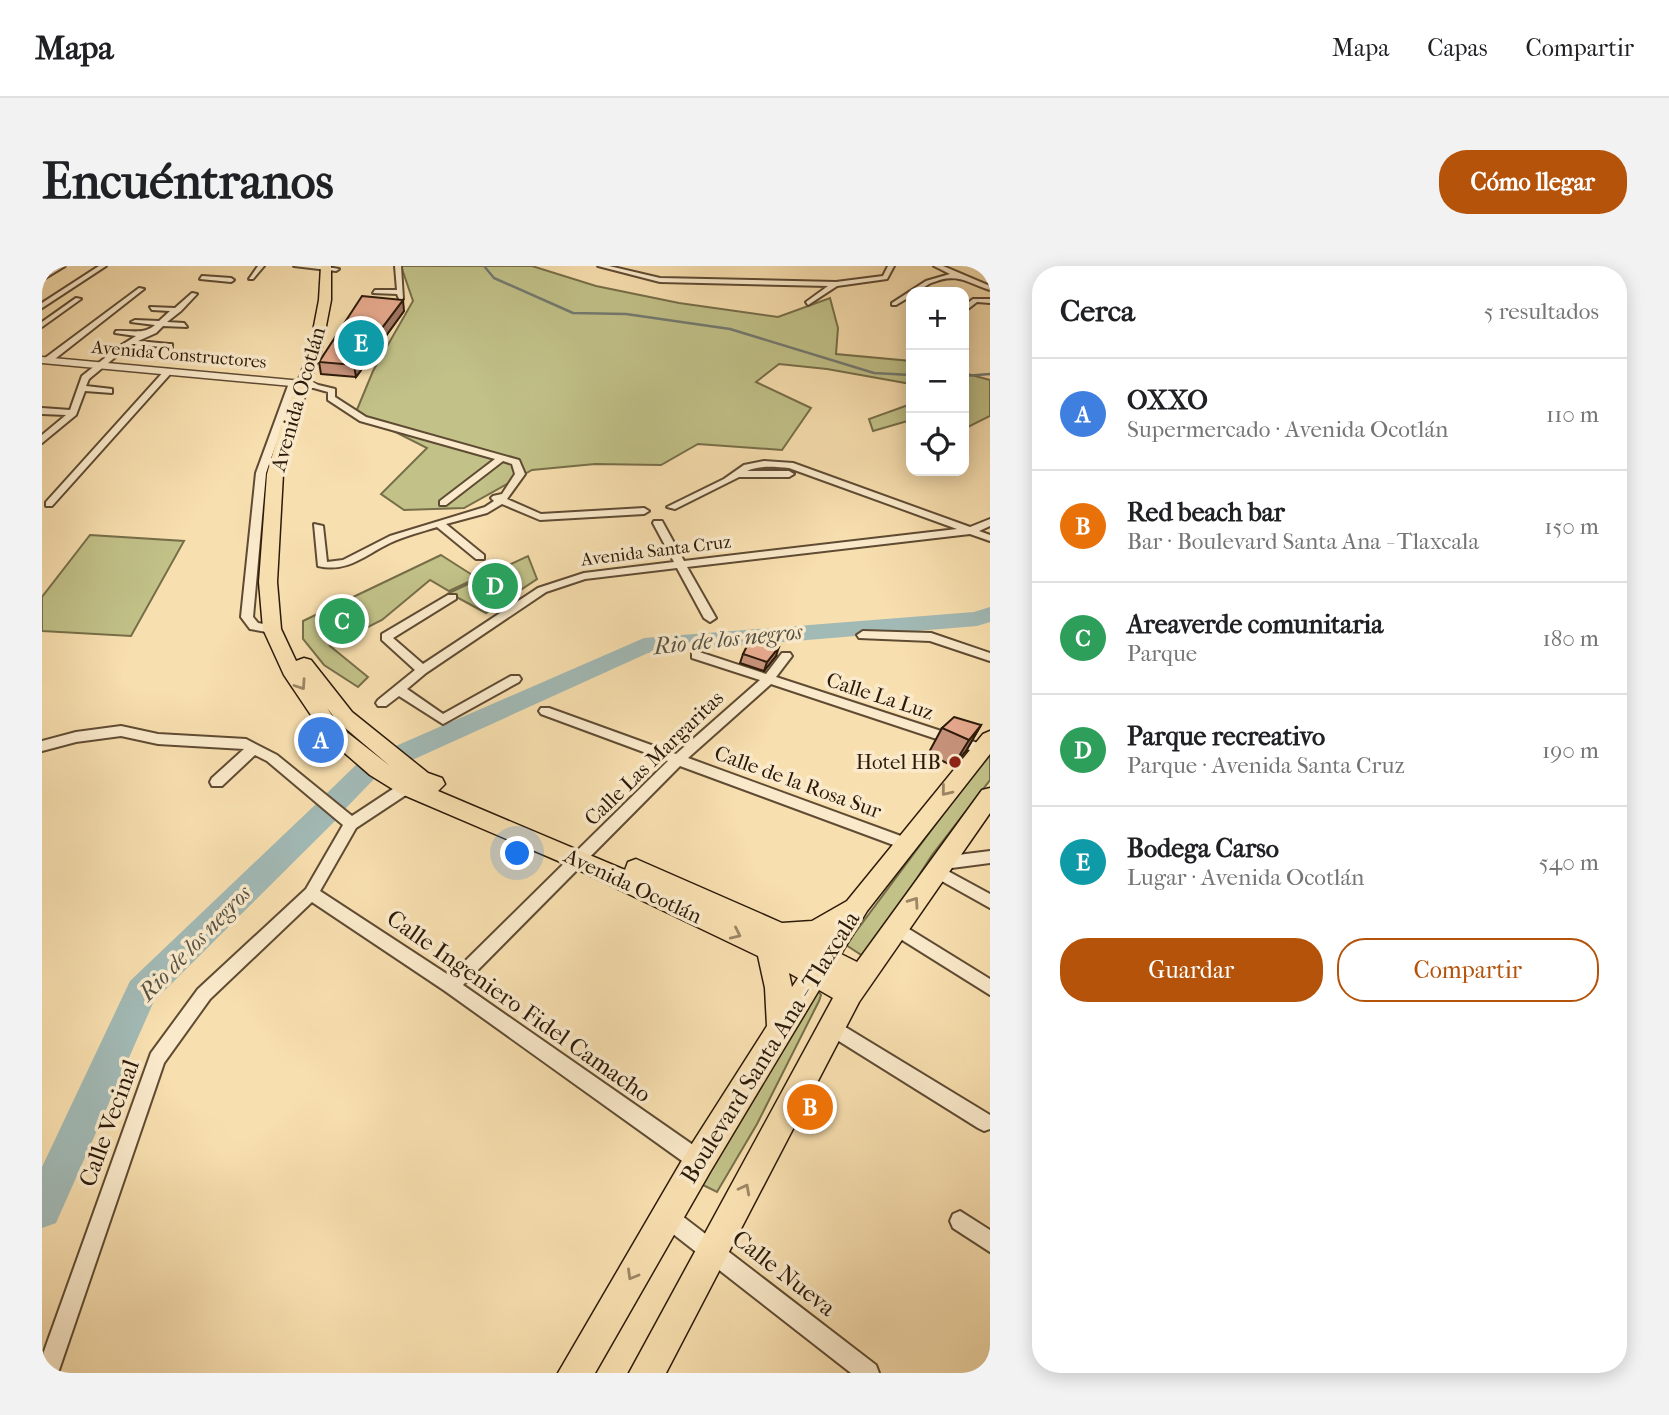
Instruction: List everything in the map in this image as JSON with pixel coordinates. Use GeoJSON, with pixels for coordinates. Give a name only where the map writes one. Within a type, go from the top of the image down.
{"type":"FeatureCollection","features":[{"type":"Feature","properties":{"kind":"main road","name":"Avenida Ocotlán"},"geometry":{"type":"LineString","coordinates":[[331,267],[325,352],[303,384],[289,421],[275,474],[268,582],[272,629],[291,670],[332,731],[371,751],[403,776],[584,854],[773,941],[855,985]]}},
{"type":"Feature","properties":{"kind":"main road","name":"Avenida Ocotlán"},"geometry":{"type":"LineString","coordinates":[[303,384],[287,473],[281,580],[287,632],[301,660],[371,751]]}},
{"type":"Feature","properties":{"kind":"main road","name":"Boulevard Santa Ana - Tlaxcala"},"geometry":{"type":"LineString","coordinates":[[576,1373],[699,1161],[858,904],[986,743]]}},
{"type":"Feature","properties":{"kind":"main road","name":"Boulevard Santa Ana - Tlaxcala"},"geometry":{"type":"LineString","coordinates":[[647,1373],[855,985],[990,796]]}},
{"type":"Feature","properties":{"kind":"main road"},"geometry":{"type":"LineString","coordinates":[[781,1027],[782,1001],[773,941],[820,930],[858,904]]}},
{"type":"Feature","properties":{"kind":"street"},"geometry":{"type":"LineString","coordinates":[[42,278],[62,266]]}},
{"type":"Feature","properties":{"kind":"street"},"geometry":{"type":"LineString","coordinates":[[42,306],[103,266]]}},
{"type":"Feature","properties":{"kind":"street"},"geometry":{"type":"LineString","coordinates":[[251,278],[261,266]]}},
{"type":"Feature","properties":{"kind":"street"},"geometry":{"type":"LineString","coordinates":[[297,266],[331,267]]}},
{"type":"Feature","properties":{"kind":"street"},"geometry":{"type":"LineString","coordinates":[[375,292],[400,295],[398,266]]}},
{"type":"Feature","properties":{"kind":"street"},"geometry":{"type":"LineString","coordinates":[[601,266],[660,280],[836,284],[877,281],[885,278],[891,266]]}},
{"type":"Feature","properties":{"kind":"street"},"geometry":{"type":"LineString","coordinates":[[937,266],[990,288]]}},
{"type":"Feature","properties":{"kind":"street"},"geometry":{"type":"LineString","coordinates":[[920,287],[965,270]]}},
{"type":"Feature","properties":{"kind":"street"},"geometry":{"type":"LineString","coordinates":[[208,271],[202,278],[231,280]]}},
{"type":"Feature","properties":{"kind":"street"},"geometry":{"type":"LineString","coordinates":[[808,303],[836,284]]}},
{"type":"Feature","properties":{"kind":"street"},"geometry":{"type":"LineString","coordinates":[[45,360],[141,289]]}},
{"type":"Feature","properties":{"kind":"street"},"geometry":{"type":"LineString","coordinates":[[42,440],[73,413],[85,378],[128,342],[162,324],[194,294],[179,293]]}},
{"type":"Feature","properties":{"kind":"street"},"geometry":{"type":"LineString","coordinates":[[894,304],[906,296]]}},
{"type":"Feature","properties":{"kind":"street"},"geometry":{"type":"LineString","coordinates":[[42,325],[78,299]]}},
{"type":"Feature","properties":{"kind":"street"},"geometry":{"type":"LineString","coordinates":[[969,306],[978,299],[990,301]]}},
{"type":"Feature","properties":{"kind":"street"},"geometry":{"type":"LineString","coordinates":[[152,308],[179,310]]}},
{"type":"Feature","properties":{"kind":"street"},"geometry":{"type":"LineString","coordinates":[[135,322],[184,325]]}},
{"type":"Feature","properties":{"kind":"street"},"geometry":{"type":"LineString","coordinates":[[118,333],[144,335]]}},
{"type":"Feature","properties":{"kind":"street"},"geometry":{"type":"LineString","coordinates":[[128,342],[169,346]]}},
{"type":"Feature","properties":{"kind":"street"},"geometry":{"type":"LineString","coordinates":[[97,349],[120,351]]}},
{"type":"Feature","properties":{"kind":"street","name":"Avenida Constructores"},"geometry":{"type":"LineString","coordinates":[[45,360],[303,384]]}},
{"type":"Feature","properties":{"kind":"street"},"geometry":{"type":"LineString","coordinates":[[49,503],[169,371]]}},
{"type":"Feature","properties":{"kind":"street"},"geometry":{"type":"LineString","coordinates":[[272,629],[254,626],[247,617],[261,473],[303,384],[332,391],[332,399],[363,419],[516,462],[520,474],[516,485],[500,498],[476,511],[387,541],[341,566],[323,564],[318,526]]}},
{"type":"Feature","properties":{"kind":"street"},"geometry":{"type":"LineString","coordinates":[[81,388],[109,391]]}},
{"type":"Feature","properties":{"kind":"street"},"geometry":{"type":"LineString","coordinates":[[42,411],[73,413]]}},
{"type":"Feature","properties":{"kind":"street"},"geometry":{"type":"LineString","coordinates":[[443,503],[503,457]]}},
{"type":"Feature","properties":{"kind":"street"},"geometry":{"type":"LineString","coordinates":[[672,508],[747,467],[764,464],[790,465],[990,538]]}},
{"type":"Feature","properties":{"kind":"street"},"geometry":{"type":"LineString","coordinates":[[737,474],[789,474]]}},
{"type":"Feature","properties":{"kind":"street"},"geometry":{"type":"LineString","coordinates":[[500,498],[540,517],[643,511]]}},
{"type":"Feature","properties":{"kind":"street"},"geometry":{"type":"LineString","coordinates":[[971,531],[990,522]]}},
{"type":"Feature","properties":{"kind":"street"},"geometry":{"type":"LineString","coordinates":[[658,523],[710,618]]}},
{"type":"Feature","properties":{"kind":"street"},"geometry":{"type":"LineString","coordinates":[[439,524],[480,557]]}},
{"type":"Feature","properties":{"kind":"street","name":"Avenida Santa Cruz"},"geometry":{"type":"LineString","coordinates":[[382,703],[422,670],[542,590],[584,576],[971,531]]}},
{"type":"Feature","properties":{"kind":"street"},"geometry":{"type":"LineString","coordinates":[[422,670],[386,637],[452,597]]}},
{"type":"Feature","properties":{"kind":"street"},"geometry":{"type":"LineString","coordinates":[[863,635],[930,637],[990,657]]}},
{"type":"Feature","properties":{"kind":"street","name":"Calle La Luz"},"geometry":{"type":"LineString","coordinates":[[696,655],[768,680],[986,743]]}},
{"type":"Feature","properties":{"kind":"street","name":"Calle Las Margaritas"},"geometry":{"type":"LineString","coordinates":[[451,986],[678,760],[768,680],[786,656]]}},
{"type":"Feature","properties":{"kind":"street"},"geometry":{"type":"LineString","coordinates":[[398,689],[443,720],[515,679]]}},
{"type":"Feature","properties":{"kind":"street","name":"Calle de la Rosa Sur"},"geometry":{"type":"LineString","coordinates":[[545,710],[904,843]]}},
{"type":"Feature","properties":{"kind":"street"},"geometry":{"type":"LineString","coordinates":[[42,746],[76,737],[121,731],[158,739],[246,744],[272,758],[351,824]]}},
{"type":"Feature","properties":{"kind":"street"},"geometry":{"type":"LineString","coordinates":[[217,782],[254,748]]}},
{"type":"Feature","properties":{"kind":"street","name":"Calle Vecinal"},"geometry":{"type":"LineString","coordinates":[[47,1373],[157,1059],[204,994],[310,893],[351,824],[403,776]]}},
{"type":"Feature","properties":{"kind":"street"},"geometry":{"type":"LineString","coordinates":[[939,867],[990,857]]}},
{"type":"Feature","properties":{"kind":"street"},"geometry":{"type":"LineString","coordinates":[[939,867],[990,902]]}},
{"type":"Feature","properties":{"kind":"street","name":"Calle Ingeniero Fidel Camacho"},"geometry":{"type":"LineString","coordinates":[[310,893],[451,986],[699,1161]]}},
{"type":"Feature","properties":{"kind":"street"},"geometry":{"type":"LineString","coordinates":[[896,928],[990,988]]}},
{"type":"Feature","properties":{"kind":"street"},"geometry":{"type":"LineString","coordinates":[[832,1027],[984,1122]]}},
{"type":"Feature","properties":{"kind":"street","name":"Calle Nueva"},"geometry":{"type":"LineString","coordinates":[[666,1216],[868,1373]]}},
{"type":"Feature","properties":{"kind":"street"},"geometry":{"type":"LineString","coordinates":[[960,1221],[990,1242]]}},
{"type":"Feature","properties":{"kind":"green space"},"geometry":{"type":"Polygon","coordinates":[[[401,266],[532,266],[596,286],[679,303],[778,317],[830,298],[838,328],[836,354],[906,361],[906,383],[827,369],[779,364],[756,382],[811,408],[782,450],[698,444],[661,465],[595,464],[532,470],[464,508],[404,510],[381,494],[427,448],[356,412],[373,371],[413,301],[401,266]]]}},
{"type":"Feature","properties":{"kind":"green space"},"geometry":{"type":"Polygon","coordinates":[[[969,374],[990,380],[990,416],[969,426],[969,374]]]}},
{"type":"Feature","properties":{"kind":"green space"},"geometry":{"type":"Polygon","coordinates":[[[906,406],[906,421],[873,431],[869,419],[906,406]]]}},
{"type":"Feature","properties":{"kind":"green space"},"geometry":{"type":"Polygon","coordinates":[[[90,535],[184,541],[131,636],[42,631],[42,597],[90,535]]]}},
{"type":"Feature","properties":{"kind":"green space"},"geometry":{"type":"Polygon","coordinates":[[[441,555],[477,578],[449,591],[430,580],[382,620],[330,646],[368,677],[358,687],[324,665],[303,639],[303,621],[441,555]]]}},
{"type":"Feature","properties":{"kind":"green space"},"geometry":{"type":"Polygon","coordinates":[[[528,556],[537,579],[486,613],[449,593],[528,556]]]}},
{"type":"Feature","properties":{"kind":"green space"},"geometry":{"type":"Polygon","coordinates":[[[990,751],[990,780],[932,855],[866,958],[846,945],[990,751]]]}},
{"type":"Feature","properties":{"kind":"green space"},"geometry":{"type":"Polygon","coordinates":[[[818,991],[821,995],[819,1001],[757,1124],[717,1192],[701,1184],[818,991]]]}},
{"type":"Feature","properties":{"kind":"building"},"geometry":{"type":"Polygon","coordinates":[[[362,296],[403,300],[354,365],[319,362],[362,296]]]}},
{"type":"Feature","properties":{"kind":"building"},"geometry":{"type":"Polygon","coordinates":[[[751,638],[779,647],[767,662],[743,654],[751,638]]]}},
{"type":"Feature","properties":{"kind":"building"},"geometry":{"type":"Polygon","coordinates":[[[954,717],[981,725],[969,740],[942,728],[954,717]]]}},
{"type":"Feature","properties":{"kind":"waterway"},"geometry":{"type":"LineString","coordinates":[[484,266],[494,278],[573,313],[626,314],[730,329],[874,373],[906,375]]}},
{"type":"Feature","properties":{"kind":"waterway"},"geometry":{"type":"LineString","coordinates":[[969,376],[990,374]]}},
{"type":"Feature","properties":{"kind":"waterway","name":"Rio de los negros"},"geometry":{"type":"LineString","coordinates":[[336,801],[368,769],[644,646],[977,619],[990,614]]}},
{"type":"Feature","properties":{"kind":"waterway","name":"Rio de los negros"},"geometry":{"type":"LineString","coordinates":[[42,1209],[142,991],[326,812]]}},
{"type":"Feature","properties":{"kind":"place","name":"Bodega Carso"},"geometry":{"type":"Point","coordinates":[361,343]}},
{"type":"Feature","properties":{"kind":"place","name":"Parque recreativo"},"geometry":{"type":"Point","coordinates":[495,586]}},
{"type":"Feature","properties":{"kind":"place","name":"Areaverde comunitaria"},"geometry":{"type":"Point","coordinates":[342,621]}},
{"type":"Feature","properties":{"kind":"place","name":"OXXO"},"geometry":{"type":"Point","coordinates":[321,740]}},
{"type":"Feature","properties":{"kind":"place","name":"Hotel HB"},"geometry":{"type":"Point","coordinates":[955,762]}},
{"type":"Feature","properties":{"kind":"place","name":"Red beach bar"},"geometry":{"type":"Point","coordinates":[810,1107]}}]}
